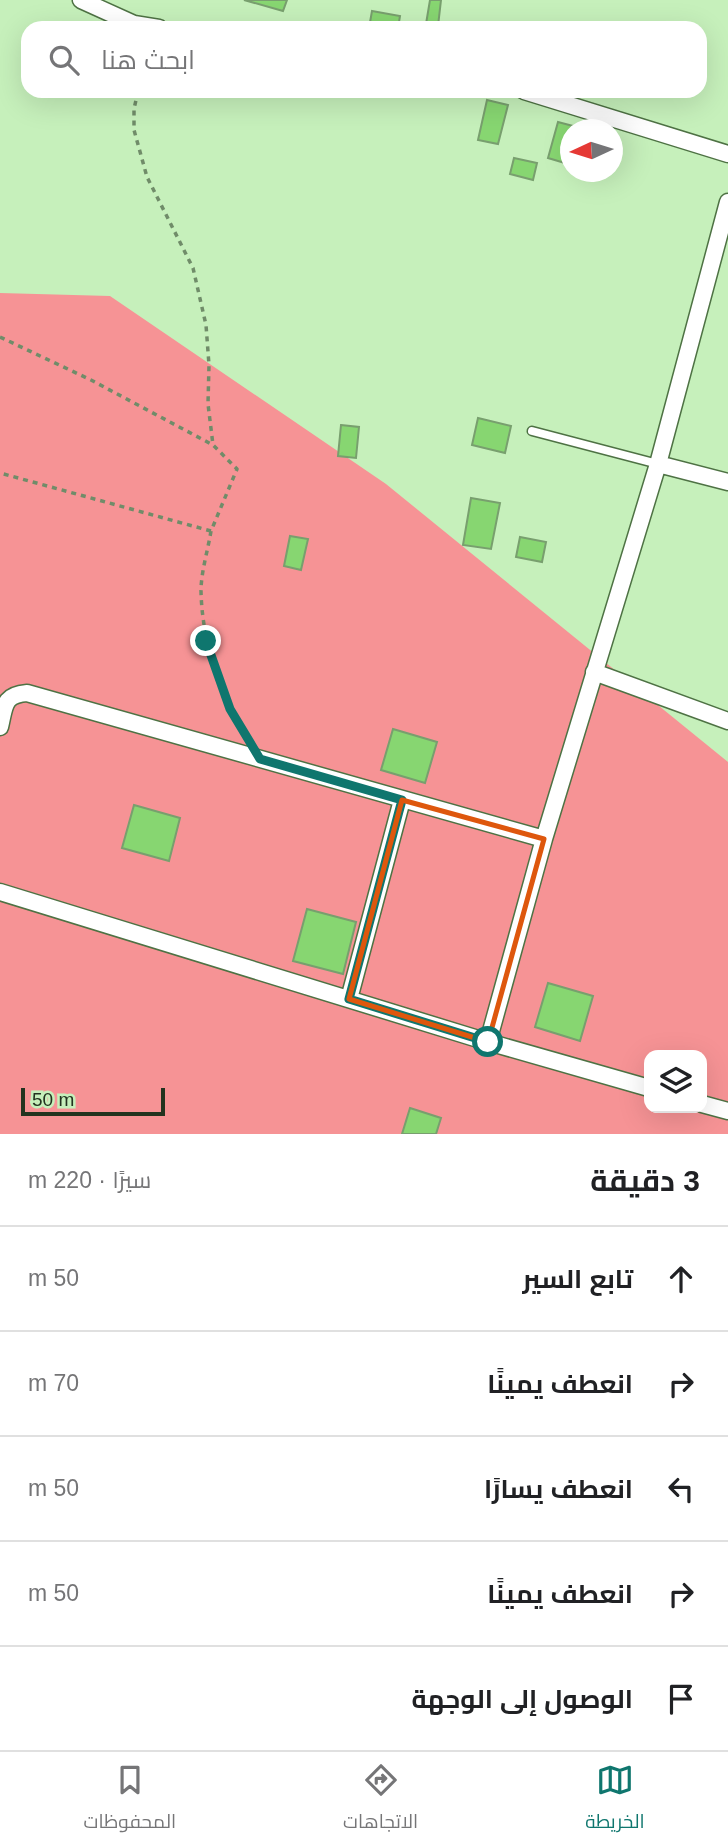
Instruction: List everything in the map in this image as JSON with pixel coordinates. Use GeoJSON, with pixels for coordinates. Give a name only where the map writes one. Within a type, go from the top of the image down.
{"type":"FeatureCollection","features":[{"type":"Feature","properties":{"kind":"street"},"geometry":{"type":"LineString","coordinates":[[81,0],[127,21]]}},
{"type":"Feature","properties":{"kind":"street"},"geometry":{"type":"LineString","coordinates":[[547,98],[728,154]]}},
{"type":"Feature","properties":{"kind":"street"},"geometry":{"type":"LineString","coordinates":[[488,1042],[544,839],[658,464],[728,202]]}},
{"type":"Feature","properties":{"kind":"street"},"geometry":{"type":"LineString","coordinates":[[658,464],[728,482]]}},
{"type":"Feature","properties":{"kind":"street"},"geometry":{"type":"LineString","coordinates":[[594,673],[728,721]]}},
{"type":"Feature","properties":{"kind":"street"},"geometry":{"type":"LineString","coordinates":[[0,727],[6,702],[15,694],[27,694],[544,839]]}},
{"type":"Feature","properties":{"kind":"street"},"geometry":{"type":"LineString","coordinates":[[349,999],[402,800]]}},
{"type":"Feature","properties":{"kind":"street"},"geometry":{"type":"LineString","coordinates":[[0,892],[488,1042],[644,1087]]}},
{"type":"Feature","properties":{"kind":"street"},"geometry":{"type":"LineString","coordinates":[[707,1105],[728,1111]]}},
{"type":"Feature","properties":{"kind":"lane"},"geometry":{"type":"LineString","coordinates":[[532,431],[658,464]]}},
{"type":"Feature","properties":{"kind":"path"},"geometry":{"type":"LineString","coordinates":[[136,98],[134,130],[147,177],[193,268],[206,325],[208,404],[214,445]]}},
{"type":"Feature","properties":{"kind":"path"},"geometry":{"type":"LineString","coordinates":[[0,337],[91,380],[214,445],[237,469],[211,531],[201,589],[206,641],[230,709],[260,759]]}},
{"type":"Feature","properties":{"kind":"path"},"geometry":{"type":"LineString","coordinates":[[0,473],[211,531]]}},
{"type":"Feature","properties":{"kind":"highlighted area"},"geometry":{"type":"Polygon","coordinates":[[[402,800],[544,839],[488,1042],[349,999],[402,800]]]}},
{"type":"Feature","properties":{"kind":"shaded area"},"geometry":{"type":"Polygon","coordinates":[[[0,293],[110,296],[386,484],[728,762],[728,1134],[0,1134],[0,293]]]}},
{"type":"Feature","properties":{"kind":"building"},"geometry":{"type":"Polygon","coordinates":[[[244,0],[287,0],[283,11],[244,0]]]}},
{"type":"Feature","properties":{"kind":"building"},"geometry":{"type":"Polygon","coordinates":[[[430,0],[441,0],[439,21],[426,21],[430,0]]]}},
{"type":"Feature","properties":{"kind":"building"},"geometry":{"type":"Polygon","coordinates":[[[372,11],[400,16],[399,21],[370,21],[372,11]]]}},
{"type":"Feature","properties":{"kind":"building"},"geometry":{"type":"Polygon","coordinates":[[[487,100],[508,105],[498,144],[478,140],[487,100]]]}},
{"type":"Feature","properties":{"kind":"building"},"geometry":{"type":"Polygon","coordinates":[[[558,122],[560,123],[560,162],[548,158],[558,122]]]}},
{"type":"Feature","properties":{"kind":"building"},"geometry":{"type":"Polygon","coordinates":[[[514,158],[537,163],[533,180],[510,174],[514,158]]]}},
{"type":"Feature","properties":{"kind":"building"},"geometry":{"type":"Polygon","coordinates":[[[478,418],[511,426],[505,453],[472,445],[478,418]]]}},
{"type":"Feature","properties":{"kind":"building"},"geometry":{"type":"Polygon","coordinates":[[[341,425],[359,427],[356,458],[338,456],[341,425]]]}},
{"type":"Feature","properties":{"kind":"building"},"geometry":{"type":"Polygon","coordinates":[[[471,498],[500,503],[491,549],[463,545],[471,498]]]}},
{"type":"Feature","properties":{"kind":"building"},"geometry":{"type":"Polygon","coordinates":[[[290,536],[308,539],[301,570],[284,566],[290,536]]]}},
{"type":"Feature","properties":{"kind":"building"},"geometry":{"type":"Polygon","coordinates":[[[520,537],[546,542],[542,562],[516,557],[520,537]]]}},
{"type":"Feature","properties":{"kind":"building"},"geometry":{"type":"Polygon","coordinates":[[[393,729],[437,742],[425,783],[381,770],[393,729]]]}},
{"type":"Feature","properties":{"kind":"building"},"geometry":{"type":"Polygon","coordinates":[[[134,805],[180,818],[169,861],[122,848],[134,805]]]}},
{"type":"Feature","properties":{"kind":"building"},"geometry":{"type":"Polygon","coordinates":[[[307,909],[356,922],[343,974],[293,961],[307,909]]]}},
{"type":"Feature","properties":{"kind":"building"},"geometry":{"type":"Polygon","coordinates":[[[548,983],[593,996],[580,1041],[535,1027],[548,983]]]}},
{"type":"Feature","properties":{"kind":"building"},"geometry":{"type":"Polygon","coordinates":[[[410,1108],[441,1118],[436,1134],[402,1134],[410,1108]]]}},
{"type":"Feature","properties":{"kind":"route"},"geometry":{"type":"LineString","coordinates":[[206,641],[230,709],[260,759],[402,800],[349,999],[488,1042]]}}]}
